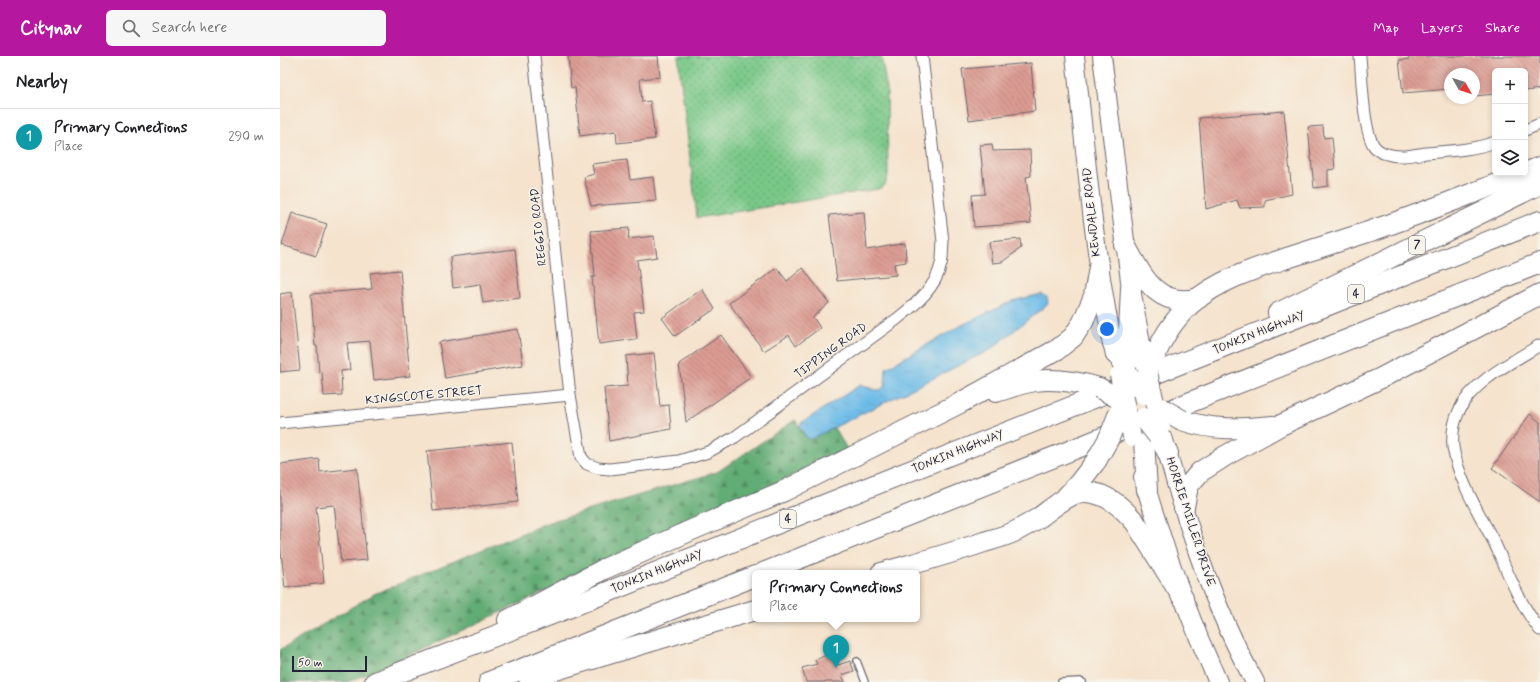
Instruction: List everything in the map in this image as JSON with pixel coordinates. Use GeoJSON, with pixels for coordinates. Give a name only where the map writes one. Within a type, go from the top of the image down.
{"type":"FeatureCollection","features":[{"type":"Feature","properties":{"kind":"highway"},"geometry":{"type":"LineString","coordinates":[[1528,172],[1540,167]]}},
{"type":"Feature","properties":{"kind":"highway"},"geometry":{"type":"LineString","coordinates":[[1060,503],[1079,484],[1103,451],[1115,426],[1123,400],[1138,364],[1180,315],[1199,298],[1221,283],[1245,273],[1460,199],[1518,176]]}},
{"type":"Feature","properties":{"kind":"highway","name":"7"},"geometry":{"type":"LineString","coordinates":[[1138,364],[1293,305],[1540,184]]}},
{"type":"Feature","properties":{"kind":"highway","name":"TONKIN HIGHWAY"},"geometry":{"type":"LineString","coordinates":[[375,682],[568,608],[781,522],[1138,364],[1540,221]]}},
{"type":"Feature","properties":{"kind":"highway"},"geometry":{"type":"LineString","coordinates":[[1125,245],[1146,281],[1157,292],[1169,298],[1181,301],[1199,298]]}},
{"type":"Feature","properties":{"kind":"highway"},"geometry":{"type":"LineString","coordinates":[[771,570],[1540,263]]}},
{"type":"Feature","properties":{"kind":"highway"},"geometry":{"type":"LineString","coordinates":[[437,658],[604,568],[784,491],[960,403],[1058,349],[1073,337],[1084,322],[1094,296],[1099,267]]}},
{"type":"Feature","properties":{"kind":"highway"},"geometry":{"type":"LineString","coordinates":[[1130,289],[1138,364],[1135,386],[1147,404],[1153,442],[1147,490]]}},
{"type":"Feature","properties":{"kind":"highway"},"geometry":{"type":"LineString","coordinates":[[1184,507],[1188,486],[1200,472],[1225,456],[1281,425],[1381,378],[1540,294]]}},
{"type":"Feature","properties":{"kind":"highway"},"geometry":{"type":"LineString","coordinates":[[1112,341],[1138,364]]}},
{"type":"Feature","properties":{"kind":"highway"},"geometry":{"type":"LineString","coordinates":[[960,403],[1034,381],[1051,380],[1077,382],[1099,388],[1123,400],[1161,408],[1191,423],[1208,427],[1234,429],[1281,425]]}},
{"type":"Feature","properties":{"kind":"highway"},"geometry":{"type":"LineString","coordinates":[[892,570],[963,550],[1014,532],[1071,496],[1083,492],[1095,494],[1117,504],[1135,522],[1183,598]]}},
{"type":"Feature","properties":{"kind":"highway"},"geometry":{"type":"LineString","coordinates":[[489,682],[752,577]]}},
{"type":"Feature","properties":{"kind":"highway"},"geometry":{"type":"LineString","coordinates":[[518,682],[752,611]]}},
{"type":"Feature","properties":{"kind":"main road","name":"KEWDALE ROAD"},"geometry":{"type":"LineString","coordinates":[[1075,56],[1099,267],[1112,341]]}},
{"type":"Feature","properties":{"kind":"main road"},"geometry":{"type":"LineString","coordinates":[[1102,56],[1130,289]]}},
{"type":"Feature","properties":{"kind":"main road","name":"HORRIE MILLER DRIVE"},"geometry":{"type":"LineString","coordinates":[[1123,400],[1153,442],[1184,507],[1194,538],[1236,648],[1255,682]]}},
{"type":"Feature","properties":{"kind":"main road"},"geometry":{"type":"LineString","coordinates":[[1147,490],[1156,522],[1183,598],[1218,682]]}},
{"type":"Feature","properties":{"kind":"street","name":"REGGIO ROAD"},"geometry":{"type":"LineString","coordinates":[[534,56],[570,396]]}},
{"type":"Feature","properties":{"kind":"street","name":"TIPPING ROAD"},"geometry":{"type":"LineString","coordinates":[[570,396],[581,457],[587,464],[598,468],[610,469],[679,461],[708,452],[735,437],[917,304],[933,285],[941,264],[943,242],[922,56]]}},
{"type":"Feature","properties":{"kind":"street"},"geometry":{"type":"LineString","coordinates":[[1360,56],[1369,132],[1374,145],[1379,150],[1386,154],[1401,156],[1480,147],[1492,143]]}},
{"type":"Feature","properties":{"kind":"street"},"geometry":{"type":"LineString","coordinates":[[1528,129],[1540,124]]}},
{"type":"Feature","properties":{"kind":"street"},"geometry":{"type":"LineString","coordinates":[[1540,345],[1488,378],[1469,395],[1459,409],[1454,422],[1453,446],[1462,477],[1526,608],[1540,630]]}},
{"type":"Feature","properties":{"kind":"street","name":"KINGSCOTE STREET"},"geometry":{"type":"LineString","coordinates":[[280,422],[570,396]]}},
{"type":"Feature","properties":{"kind":"lane"},"geometry":{"type":"LineString","coordinates":[[857,660],[865,682]]}},
{"type":"Feature","properties":{"kind":"lane"},"geometry":{"type":"LineString","coordinates":[[1061,682],[1083,682]]}},
{"type":"Feature","properties":{"kind":"green space"},"geometry":{"type":"Polygon","coordinates":[[[678,56],[881,56],[887,89],[888,176],[885,185],[878,189],[697,218],[678,56]]]}},
{"type":"Feature","properties":{"kind":"green space"},"geometry":{"type":"Polygon","coordinates":[[[795,420],[809,439],[834,428],[848,450],[373,672],[347,682],[280,682],[280,650],[374,594],[549,522],[717,472],[795,420]]]}},
{"type":"Feature","properties":{"kind":"water"},"geometry":{"type":"Polygon","coordinates":[[[1041,294],[1047,297],[1048,303],[990,350],[811,439],[807,438],[800,427],[801,423],[860,385],[881,390],[885,385],[886,368],[958,327],[1012,301],[1041,294]]]}},
{"type":"Feature","properties":{"kind":"building"},"geometry":{"type":"Polygon","coordinates":[[[568,56],[658,56],[660,77],[640,79],[642,102],[650,101],[655,139],[617,143],[616,131],[580,136],[575,87],[571,88],[568,56]]]}},
{"type":"Feature","properties":{"kind":"building"},"geometry":{"type":"Polygon","coordinates":[[[1409,56],[1540,56],[1540,89],[1528,91],[1528,68],[1492,68],[1492,94],[1480,96],[1480,68],[1444,68],[1444,90],[1403,93],[1399,60],[1409,59],[1409,56]]]}},
{"type":"Feature","properties":{"kind":"building"},"geometry":{"type":"Polygon","coordinates":[[[1031,63],[1035,111],[969,120],[962,69],[1031,63]]]}},
{"type":"Feature","properties":{"kind":"building"},"geometry":{"type":"Polygon","coordinates":[[[1284,111],[1292,194],[1265,200],[1265,207],[1240,208],[1237,200],[1206,209],[1199,118],[1284,111]]]}},
{"type":"Feature","properties":{"kind":"building"},"geometry":{"type":"Polygon","coordinates":[[[1323,126],[1324,138],[1332,137],[1335,169],[1328,170],[1328,186],[1314,188],[1308,127],[1323,126]]]}},
{"type":"Feature","properties":{"kind":"building"},"geometry":{"type":"Polygon","coordinates":[[[992,144],[993,151],[1030,150],[1031,176],[1026,177],[1031,223],[974,227],[972,195],[985,194],[980,145],[992,144]]]}},
{"type":"Feature","properties":{"kind":"building"},"geometry":{"type":"Polygon","coordinates":[[[627,160],[630,180],[653,177],[656,201],[591,206],[584,177],[594,174],[592,164],[627,160]]]}},
{"type":"Feature","properties":{"kind":"building"},"geometry":{"type":"Polygon","coordinates":[[[864,212],[867,250],[905,243],[906,262],[894,264],[896,275],[837,281],[829,215],[864,212]]]}},
{"type":"Feature","properties":{"kind":"building"},"geometry":{"type":"Polygon","coordinates":[[[292,213],[327,224],[316,256],[282,245],[292,213]]]}},
{"type":"Feature","properties":{"kind":"building"},"geometry":{"type":"Polygon","coordinates":[[[629,228],[628,239],[654,236],[657,257],[637,260],[644,311],[634,312],[637,339],[599,344],[592,277],[595,277],[591,231],[629,228]]]}},
{"type":"Feature","properties":{"kind":"building"},"geometry":{"type":"Polygon","coordinates":[[[1020,239],[1021,248],[1002,262],[992,263],[989,242],[1020,239]]]}},
{"type":"Feature","properties":{"kind":"building"},"geometry":{"type":"Polygon","coordinates":[[[515,249],[520,298],[483,303],[480,284],[453,288],[450,257],[515,249]]]}},
{"type":"Feature","properties":{"kind":"building"},"geometry":{"type":"Polygon","coordinates":[[[777,268],[787,281],[803,268],[829,303],[813,317],[820,328],[796,346],[789,335],[764,351],[729,303],[777,268]]]}},
{"type":"Feature","properties":{"kind":"building"},"geometry":{"type":"Polygon","coordinates":[[[400,270],[410,376],[374,380],[370,341],[347,343],[350,370],[341,371],[342,395],[324,396],[322,372],[319,373],[317,346],[315,346],[311,294],[372,289],[370,273],[400,270]]]}},
{"type":"Feature","properties":{"kind":"building"},"geometry":{"type":"Polygon","coordinates":[[[702,289],[715,309],[675,336],[662,318],[702,289]]]}},
{"type":"Feature","properties":{"kind":"building"},"geometry":{"type":"Polygon","coordinates":[[[292,292],[300,370],[280,372],[280,294],[292,292]]]}},
{"type":"Feature","properties":{"kind":"building"},"geometry":{"type":"Polygon","coordinates":[[[518,329],[523,365],[445,378],[439,342],[518,329]]]}},
{"type":"Feature","properties":{"kind":"building"},"geometry":{"type":"Polygon","coordinates":[[[721,335],[751,377],[686,422],[679,364],[721,335]]]}},
{"type":"Feature","properties":{"kind":"building"},"geometry":{"type":"Polygon","coordinates":[[[654,353],[660,406],[669,405],[671,429],[609,441],[604,388],[628,386],[626,356],[654,353]]]}},
{"type":"Feature","properties":{"kind":"building"},"geometry":{"type":"Polygon","coordinates":[[[1530,414],[1540,422],[1540,502],[1492,468],[1530,414]]]}},
{"type":"Feature","properties":{"kind":"building"},"geometry":{"type":"Polygon","coordinates":[[[512,442],[518,502],[433,511],[427,451],[512,442]]]}},
{"type":"Feature","properties":{"kind":"building"},"geometry":{"type":"Polygon","coordinates":[[[319,459],[320,472],[357,468],[367,560],[341,562],[334,505],[316,507],[324,583],[285,588],[280,542],[280,464],[319,459]]]}},
{"type":"Feature","properties":{"kind":"building"},"geometry":{"type":"Polygon","coordinates":[[[833,652],[838,665],[850,661],[854,671],[842,675],[845,682],[806,682],[802,668],[817,664],[815,660],[833,652]]]}},
{"type":"Feature","properties":{"kind":"place","name":"Primary Connections"},"geometry":{"type":"Point","coordinates":[836,668]}}]}
